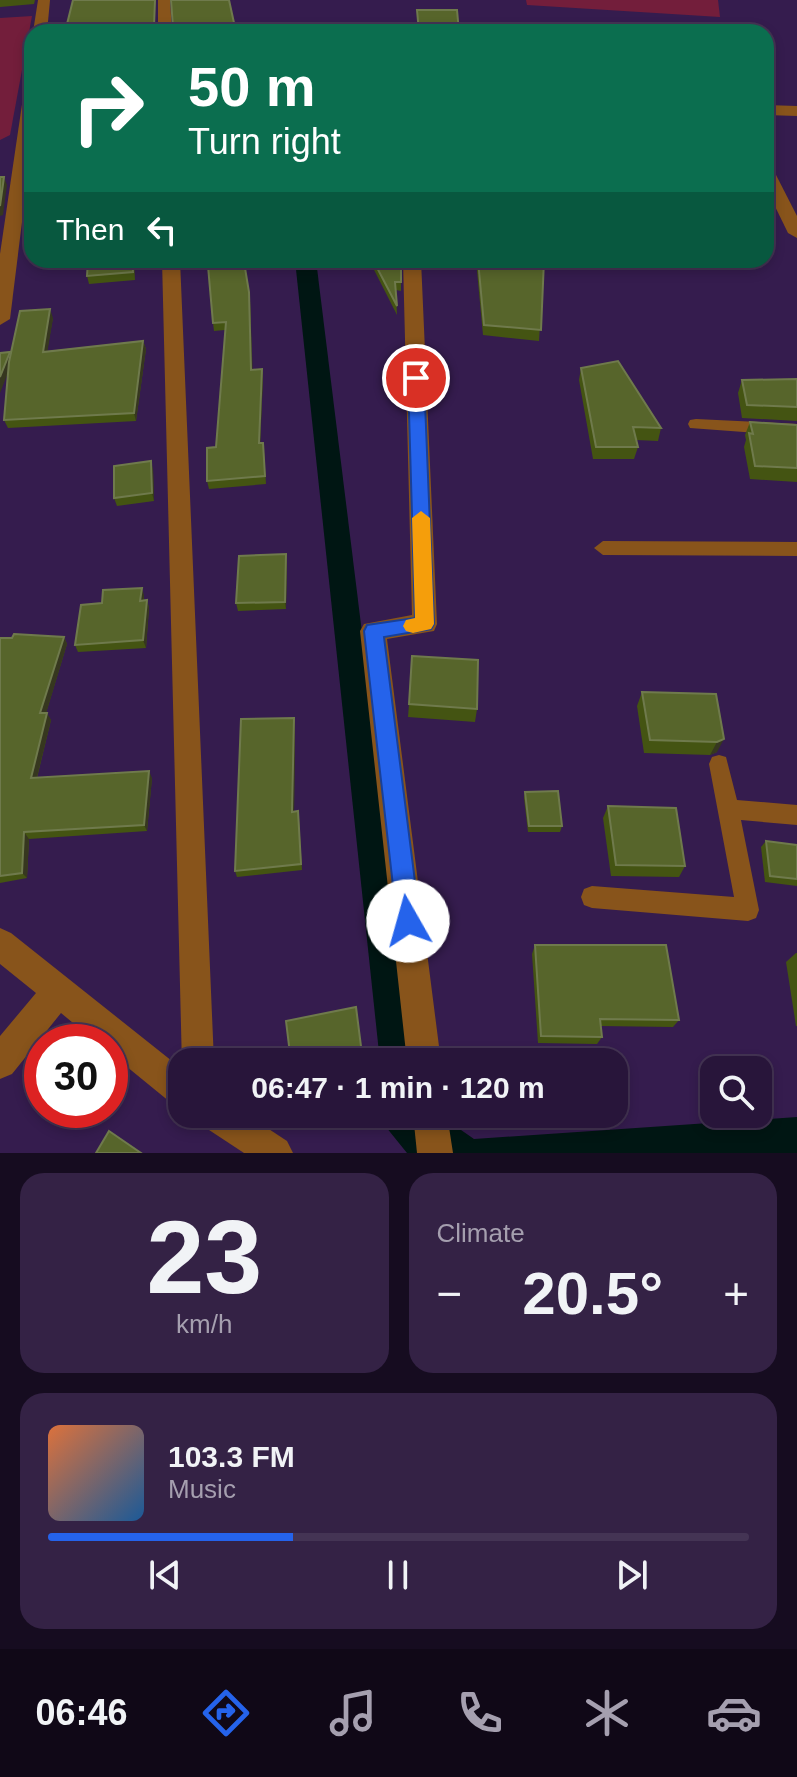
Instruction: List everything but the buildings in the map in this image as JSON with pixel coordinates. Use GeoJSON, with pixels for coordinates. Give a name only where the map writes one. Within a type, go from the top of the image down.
{"type":"FeatureCollection","features":[{"type":"Feature","properties":{"kind":"street"},"geometry":{"type":"LineString","coordinates":[[41,24],[44,0]]}},
{"type":"Feature","properties":{"kind":"street"},"geometry":{"type":"LineString","coordinates":[[164,0],[165,24]]}},
{"type":"Feature","properties":{"kind":"street"},"geometry":{"type":"LineString","coordinates":[[774,110],[797,111]]}},
{"type":"Feature","properties":{"kind":"street"},"geometry":{"type":"LineString","coordinates":[[0,319],[24,138]]}},
{"type":"Feature","properties":{"kind":"street"},"geometry":{"type":"LineString","coordinates":[[0,160],[21,158]]}},
{"type":"Feature","properties":{"kind":"street"},"geometry":{"type":"LineString","coordinates":[[774,187],[797,233]]}},
{"type":"Feature","properties":{"kind":"street"},"geometry":{"type":"LineString","coordinates":[[171,268],[197,1048]]}},
{"type":"Feature","properties":{"kind":"street"},"geometry":{"type":"LineString","coordinates":[[412,268],[425,624],[373,631],[422,1048]]}},
{"type":"Feature","properties":{"kind":"street"},"geometry":{"type":"LineString","coordinates":[[0,944],[168,1079]]}},
{"type":"Feature","properties":{"kind":"street"},"geometry":{"type":"LineString","coordinates":[[0,1062],[58,991]]}},
{"type":"Feature","properties":{"kind":"street"},"geometry":{"type":"LineString","coordinates":[[237,1128],[275,1153]]}},
{"type":"Feature","properties":{"kind":"street"},"geometry":{"type":"LineString","coordinates":[[432,1128],[435,1153]]}},
{"type":"Feature","properties":{"kind":"lane"},"geometry":{"type":"LineString","coordinates":[[696,424],[797,430]]}},
{"type":"Feature","properties":{"kind":"lane"},"geometry":{"type":"LineString","coordinates":[[603,548],[797,549]]}},
{"type":"Feature","properties":{"kind":"lane"},"geometry":{"type":"LineString","coordinates":[[592,897],[748,910],[719,764]]}},
{"type":"Feature","properties":{"kind":"lane"},"geometry":{"type":"LineString","coordinates":[[728,809],[797,815]]}},
{"type":"Feature","properties":{"kind":"shaded area"},"geometry":{"type":"Polygon","coordinates":[[[526,0],[718,0],[720,17],[527,5],[526,0]]]}},
{"type":"Feature","properties":{"kind":"shaded area"},"geometry":{"type":"Polygon","coordinates":[[[32,16],[31,24],[24,24],[24,59],[10,135],[0,140],[0,18],[32,16]]]}},
{"type":"Feature","properties":{"kind":"shaded area"},"geometry":{"type":"Polygon","coordinates":[[[296,268],[317,268],[413,1048],[379,1048],[296,268]]]}},
{"type":"Feature","properties":{"kind":"shaded area"},"geometry":{"type":"Polygon","coordinates":[[[797,1117],[797,1153],[407,1153],[387,1128],[458,1128],[474,1139],[700,1124],[700,1128],[772,1128],[772,1119],[797,1117]]]}},
{"type":"Feature","properties":{"kind":"slow traffic"},"geometry":{"type":"LineString","coordinates":[[413,626],[425,624],[421,518]]}},
{"type":"Feature","properties":{"kind":"route"},"geometry":{"type":"LineString","coordinates":[[408,921],[373,631],[425,624],[416,378]]}}]}
